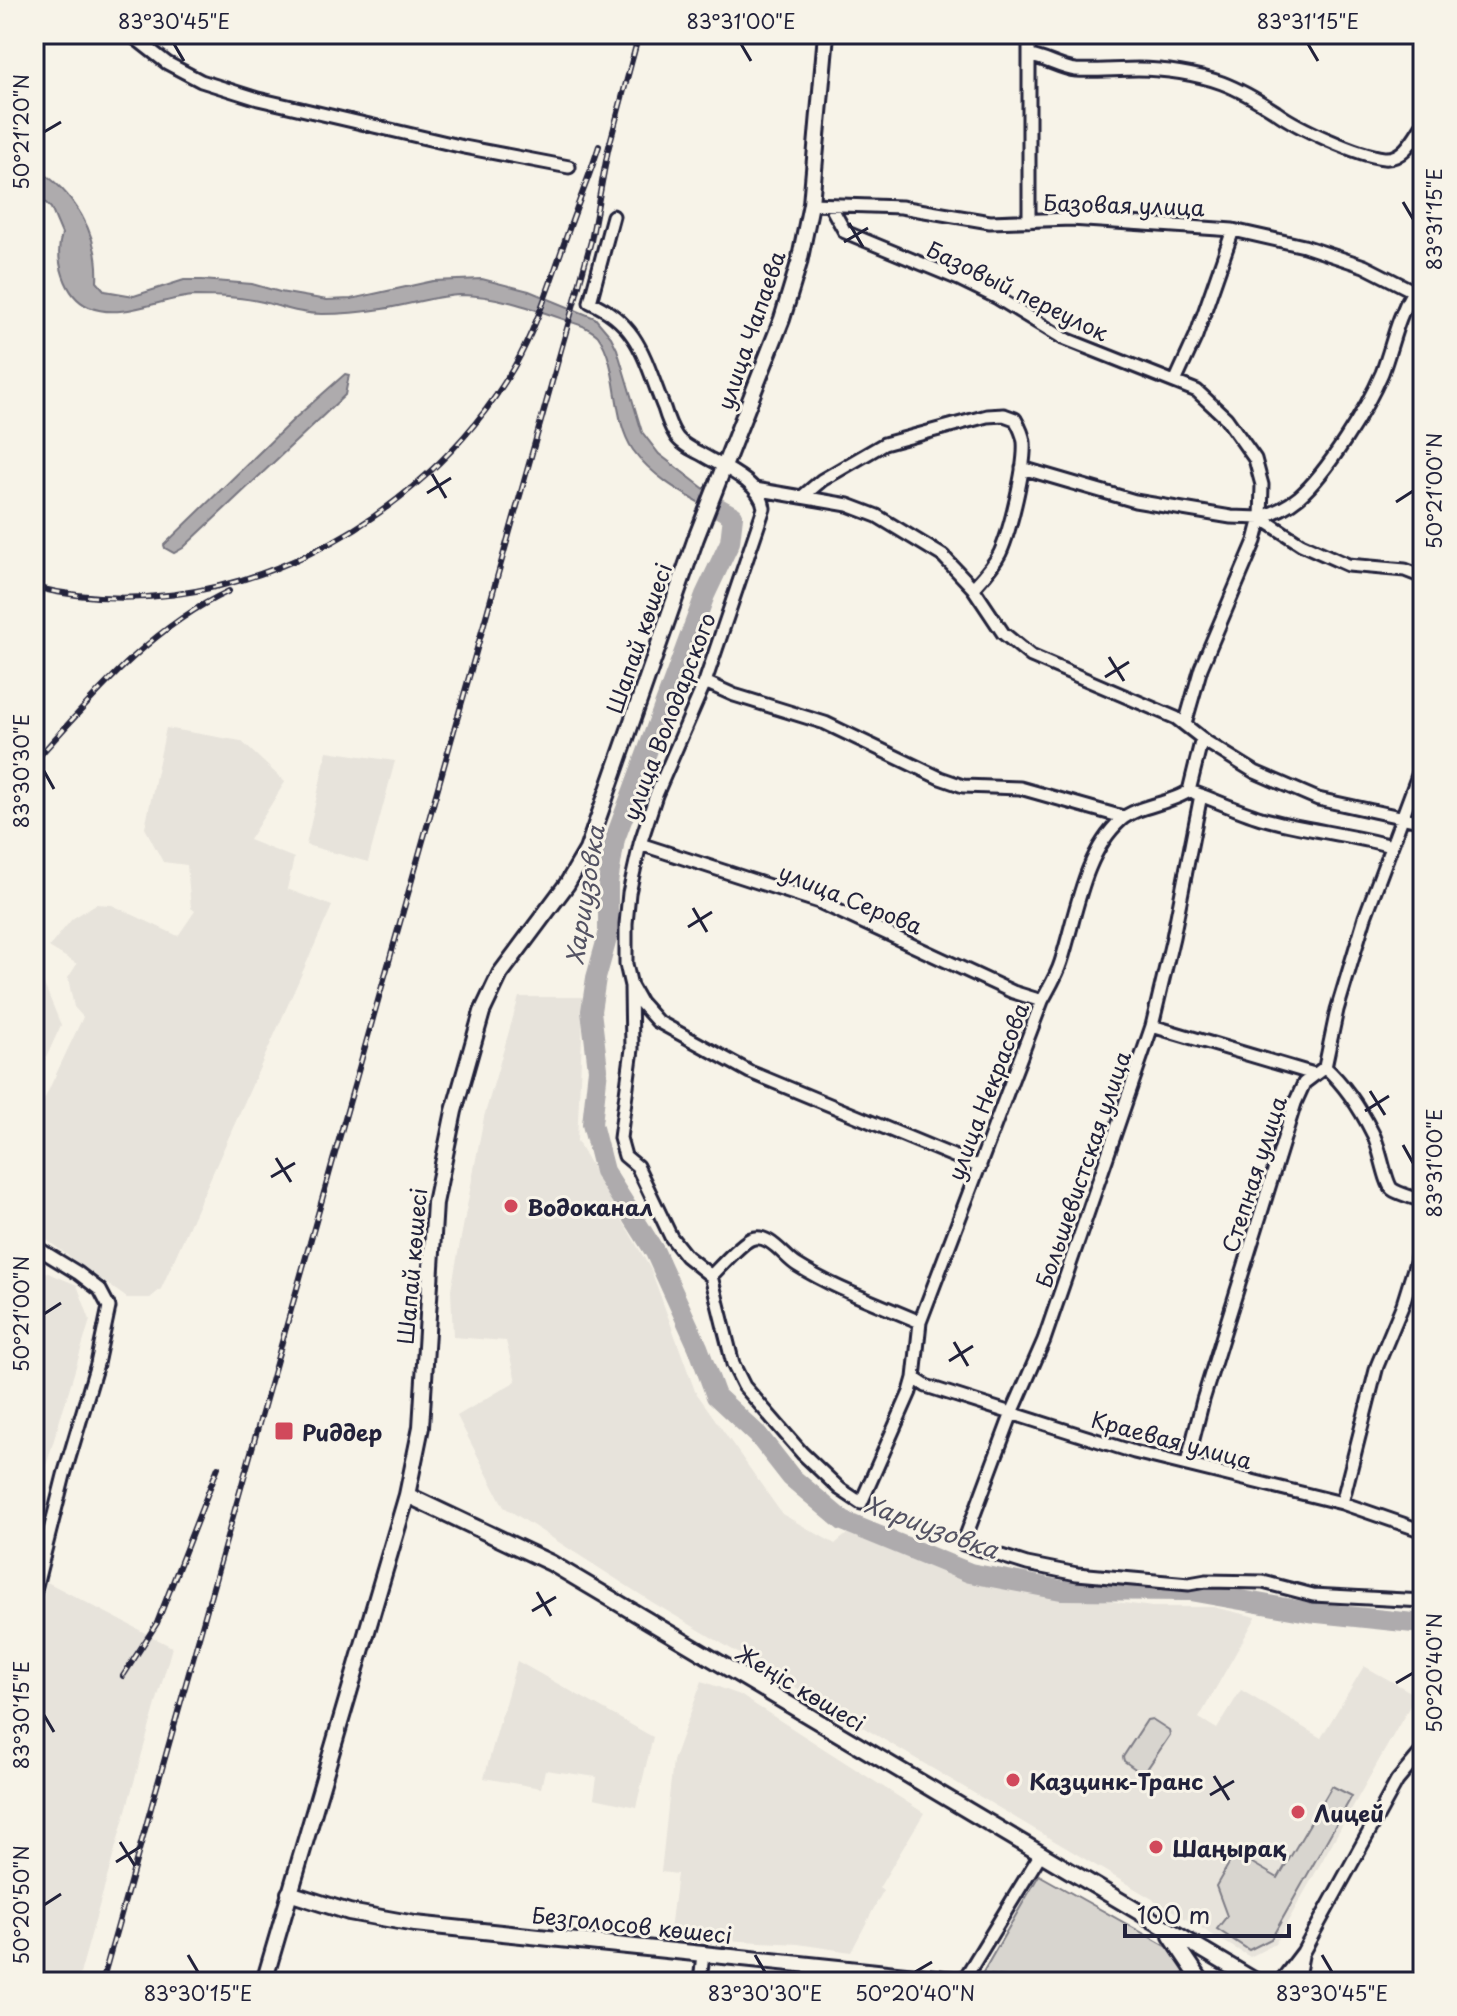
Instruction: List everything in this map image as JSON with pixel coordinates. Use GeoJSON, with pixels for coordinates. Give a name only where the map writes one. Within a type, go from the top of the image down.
{"type":"FeatureCollection","features":[{"type":"Feature","properties":{"kind":"street"},"geometry":{"type":"LineString","coordinates":[[130,34],[167,63],[201,81],[258,99],[464,147],[569,167]]}},
{"type":"Feature","properties":{"kind":"street","name":"улица Чапаева"},"geometry":{"type":"LineString","coordinates":[[696,538],[782,319],[799,263],[811,204],[826,34]]}},
{"type":"Feature","properties":{"kind":"street"},"geometry":{"type":"LineString","coordinates":[[1029,34],[1029,221]]}},
{"type":"Feature","properties":{"kind":"street"},"geometry":{"type":"LineString","coordinates":[[1029,56],[1076,70],[1142,68],[1219,82],[1245,92],[1276,113],[1329,139],[1385,158],[1396,157],[1423,124]]}},
{"type":"Feature","properties":{"kind":"street","name":"Базовая улица"},"geometry":{"type":"LineString","coordinates":[[811,204],[901,207],[990,222],[1071,219],[1233,230],[1304,246],[1364,266],[1418,294]]}},
{"type":"Feature","properties":{"kind":"street","name":"Базовый переулок"},"geometry":{"type":"LineString","coordinates":[[830,205],[837,223],[845,232],[972,285],[1063,338],[1197,391],[1226,418],[1255,459],[1262,485],[1261,518]]}},
{"type":"Feature","properties":{"kind":"street"},"geometry":{"type":"LineString","coordinates":[[613,216],[590,302],[622,321],[639,343],[678,439],[724,466],[755,489],[848,505],[877,516],[943,556],[973,588],[1003,633],[1031,656],[1185,724],[1255,772],[1318,799],[1423,822]]}},
{"type":"Feature","properties":{"kind":"street"},"geometry":{"type":"LineString","coordinates":[[1175,382],[1196,336],[1233,230]]}},
{"type":"Feature","properties":{"kind":"street"},"geometry":{"type":"LineString","coordinates":[[1022,468],[1135,501],[1231,517],[1261,518],[1285,508],[1301,495],[1339,446],[1373,392],[1383,370],[1400,312],[1418,294]]}},
{"type":"Feature","properties":{"kind":"street"},"geometry":{"type":"LineString","coordinates":[[803,496],[822,480],[884,444],[987,416],[1004,415],[1015,419],[1022,430],[1024,443],[1022,468],[1000,552],[987,574],[973,588]]}},
{"type":"Feature","properties":{"kind":"street","name":"улица Володарского"},"geometry":{"type":"LineString","coordinates":[[755,489],[763,500],[764,508],[705,682],[656,795],[640,844],[626,924],[626,964],[631,986],[657,1021],[750,1072],[980,1167]]}},
{"type":"Feature","properties":{"kind":"street"},"geometry":{"type":"LineString","coordinates":[[1261,518],[1301,544],[1348,565],[1405,570],[1423,577]]}},
{"type":"Feature","properties":{"kind":"street"},"geometry":{"type":"LineString","coordinates":[[1185,724],[1201,668],[1255,541],[1261,518]]}},
{"type":"Feature","properties":{"kind":"street","name":"Шапай көшесі"},"geometry":{"type":"LineString","coordinates":[[264,1982],[407,1495],[421,1427],[435,1203],[454,1111],[482,1012],[500,974],[560,894],[587,850],[696,538]]}},
{"type":"Feature","properties":{"kind":"street"},"geometry":{"type":"LineString","coordinates":[[705,682],[734,695],[825,723],[963,786],[1020,788],[1123,817],[1168,802],[1189,791],[1260,818],[1353,835],[1391,846]]}},
{"type":"Feature","properties":{"kind":"street"},"geometry":{"type":"LineString","coordinates":[[1189,791],[1202,738]]}},
{"type":"Feature","properties":{"kind":"street"},"geometry":{"type":"LineString","coordinates":[[1423,762],[1391,846],[1337,1010],[1325,1067],[1354,1102],[1374,1135],[1383,1158],[1387,1182],[1393,1191],[1423,1204]]}},
{"type":"Feature","properties":{"kind":"street","name":"Большевистская улица"},"geometry":{"type":"LineString","coordinates":[[1201,795],[1152,1026],[1044,1340],[1012,1413],[963,1544],[1027,1564],[1077,1574],[1189,1584],[1206,1581],[1263,1582],[1313,1595],[1423,1601]]}},
{"type":"Feature","properties":{"kind":"street","name":"улица Некрасова"},"geometry":{"type":"LineString","coordinates":[[711,1276],[733,1364],[744,1386],[802,1453],[840,1489],[861,1503],[914,1378],[920,1322],[1042,1001],[1060,966],[1092,863],[1105,837],[1123,817]]}},
{"type":"Feature","properties":{"kind":"street","name":"улица Серова"},"geometry":{"type":"LineString","coordinates":[[640,844],[819,902],[1013,992],[1042,1001]]}},
{"type":"Feature","properties":{"kind":"street"},"geometry":{"type":"LineString","coordinates":[[631,986],[632,1049],[620,1138],[625,1156],[637,1166],[671,1237],[686,1256],[711,1276],[749,1239],[759,1238],[770,1242],[795,1264],[920,1322]]}},
{"type":"Feature","properties":{"kind":"street"},"geometry":{"type":"LineString","coordinates":[[1152,1026],[1314,1074]]}},
{"type":"Feature","properties":{"kind":"street","name":"Степная улица"},"geometry":{"type":"LineString","coordinates":[[1187,1463],[1203,1400],[1295,1103],[1304,1083],[1325,1067]]}},
{"type":"Feature","properties":{"kind":"street"},"geometry":{"type":"LineString","coordinates":[[1342,1503],[1377,1366],[1412,1276],[1423,1224]]}},
{"type":"Feature","properties":{"kind":"street"},"geometry":{"type":"LineString","coordinates":[[34,1246],[100,1290],[109,1307],[97,1364],[64,1475],[34,1594]]}},
{"type":"Feature","properties":{"kind":"street","name":"Краевая улица"},"geometry":{"type":"LineString","coordinates":[[914,1378],[926,1386],[1134,1452],[1342,1503],[1423,1531]]}},
{"type":"Feature","properties":{"kind":"street","name":"Жеңіс көшесі"},"geometry":{"type":"LineString","coordinates":[[407,1495],[551,1563],[1257,1982]]}},
{"type":"Feature","properties":{"kind":"street"},"geometry":{"type":"LineString","coordinates":[[1280,1982],[1303,1952],[1397,1781],[1423,1750]]}},
{"type":"Feature","properties":{"kind":"street"},"geometry":{"type":"LineString","coordinates":[[968,1981],[1040,1855]]}},
{"type":"Feature","properties":{"kind":"street","name":"Безголосов көшесі"},"geometry":{"type":"LineString","coordinates":[[289,1893],[349,1912],[415,1924],[968,1981]]}},
{"type":"Feature","properties":{"kind":"street","name":"Жеңіс көшесі"},"geometry":{"type":"LineString","coordinates":[[1166,1930],[1202,1982]]}},
{"type":"Feature","properties":{"kind":"street"},"geometry":{"type":"LineString","coordinates":[[1297,1982],[1303,1952]]}},
{"type":"Feature","properties":{"kind":"street"},"geometry":{"type":"LineString","coordinates":[[700,1982],[703,1954]]}},
{"type":"Feature","properties":{"kind":"shaded area"},"geometry":{"type":"Polygon","coordinates":[[[34,167],[61,188],[82,216],[94,247],[97,282],[105,291],[134,296],[184,280],[202,280],[252,284],[327,300],[351,299],[433,281],[482,279],[529,291],[595,318],[617,349],[642,432],[659,454],[733,511],[729,520],[665,481],[633,450],[621,423],[605,348],[597,335],[583,326],[507,301],[460,295],[375,310],[330,314],[307,313],[255,300],[213,296],[183,297],[129,310],[102,311],[80,302],[67,285],[60,265],[62,234],[51,208],[34,191],[34,167]]]}},
{"type":"Feature","properties":{"kind":"shaded area"},"geometry":{"type":"Polygon","coordinates":[[[345,374],[349,375],[345,395],[183,548],[174,553],[165,548],[164,545],[293,420],[345,374]]]}},
{"type":"Feature","properties":{"kind":"shaded area"},"geometry":{"type":"Polygon","coordinates":[[[166,728],[241,741],[285,782],[249,840],[294,858],[287,889],[332,906],[161,1289],[150,1298],[127,1298],[34,1231],[34,1121],[83,1017],[74,1007],[68,978],[77,964],[49,947],[72,919],[96,904],[112,905],[178,936],[195,911],[191,908],[187,865],[163,862],[145,828],[166,728]]]}},
{"type":"Feature","properties":{"kind":"shaded area"},"geometry":{"type":"Polygon","coordinates":[[[327,751],[395,761],[368,862],[306,845],[327,751]]]}},
{"type":"Feature","properties":{"kind":"shaded area"},"geometry":{"type":"Polygon","coordinates":[[[34,960],[61,1025],[34,1084],[34,960]]]}},
{"type":"Feature","properties":{"kind":"shaded area"},"geometry":{"type":"Polygon","coordinates":[[[519,997],[584,997],[577,1141],[651,1270],[695,1391],[782,1514],[835,1544],[848,1533],[963,1580],[1152,1607],[1213,1607],[1256,1617],[1199,1718],[1217,1729],[1241,1690],[1321,1738],[1364,1666],[1416,1695],[1275,1944],[1250,1957],[652,1602],[504,1507],[457,1416],[516,1381],[506,1341],[453,1337],[451,1290],[484,1117],[519,997]]]}},
{"type":"Feature","properties":{"kind":"shaded area"},"geometry":{"type":"Polygon","coordinates":[[[34,1267],[77,1285],[90,1320],[34,1506],[34,1267]]]}},
{"type":"Feature","properties":{"kind":"shaded area"},"geometry":{"type":"Polygon","coordinates":[[[47,1582],[172,1647],[80,1974],[74,1982],[34,1982],[34,1625],[47,1582]]]}},
{"type":"Feature","properties":{"kind":"shaded area"},"geometry":{"type":"Polygon","coordinates":[[[517,1661],[653,1737],[636,1807],[594,1798],[597,1777],[545,1770],[541,1788],[484,1778],[517,1661]]]}},
{"type":"Feature","properties":{"kind":"shaded area"},"geometry":{"type":"Polygon","coordinates":[[[702,1681],[740,1695],[924,1813],[879,1888],[883,1891],[851,1952],[798,1944],[725,1940],[670,1930],[677,1874],[661,1872],[673,1761],[702,1681]]]}},
{"type":"Feature","properties":{"kind":"shaded area"},"geometry":{"type":"Polygon","coordinates":[[[1152,1719],[1169,1730],[1170,1735],[1145,1772],[1141,1773],[1123,1757],[1147,1720],[1152,1719]]]}},
{"type":"Feature","properties":{"kind":"shaded area"},"geometry":{"type":"Polygon","coordinates":[[[1332,1786],[1352,1796],[1271,1939],[1249,1950],[1217,1929],[1227,1916],[1216,1886],[1235,1853],[1278,1878],[1332,1786]]]}},
{"type":"Feature","properties":{"kind":"shaded area"},"geometry":{"type":"Polygon","coordinates":[[[1039,1875],[1189,1959],[1180,1982],[1048,1982],[982,1974],[1039,1875]]]}},
{"type":"Feature","properties":{"kind":"waterway","name":"Хариузовка"},"geometry":{"type":"LineString","coordinates":[[708,502],[733,516],[730,542],[705,595],[615,839],[608,883],[608,935],[591,1011],[598,1069],[592,1124],[604,1171],[655,1252],[698,1347],[716,1396],[758,1435],[791,1477],[843,1521],[970,1573],[1061,1590],[1190,1591],[1308,1612],[1423,1624]]}},
{"type":"Feature","properties":{"kind":"railway"},"geometry":{"type":"LineString","coordinates":[[102,1982],[575,300],[591,241],[608,150],[639,34]]}},
{"type":"Feature","properties":{"kind":"railway"},"geometry":{"type":"LineString","coordinates":[[34,587],[103,597],[173,595],[242,580],[308,554],[370,519],[426,475],[474,424],[514,367],[544,301],[599,146]]}},
{"type":"Feature","properties":{"kind":"railway"},"geometry":{"type":"LineString","coordinates":[[34,762],[123,666],[173,625],[229,591]]}},
{"type":"Feature","properties":{"kind":"railway"},"geometry":{"type":"LineString","coordinates":[[123,1676],[157,1623],[218,1467]]}},
{"type":"Feature","properties":{"kind":"place","name":"Водоканал"},"geometry":{"type":"Point","coordinates":[511,1206]}},
{"type":"Feature","properties":{"kind":"place","name":"Риддер"},"geometry":{"type":"Point","coordinates":[284,1431]}},
{"type":"Feature","properties":{"kind":"place","name":"Казцинк-Транс"},"geometry":{"type":"Point","coordinates":[1013,1780]}},
{"type":"Feature","properties":{"kind":"place","name":"Лицей"},"geometry":{"type":"Point","coordinates":[1298,1812]}},
{"type":"Feature","properties":{"kind":"place","name":"Шаңырақ"},"geometry":{"type":"Point","coordinates":[1156,1847]}}]}
